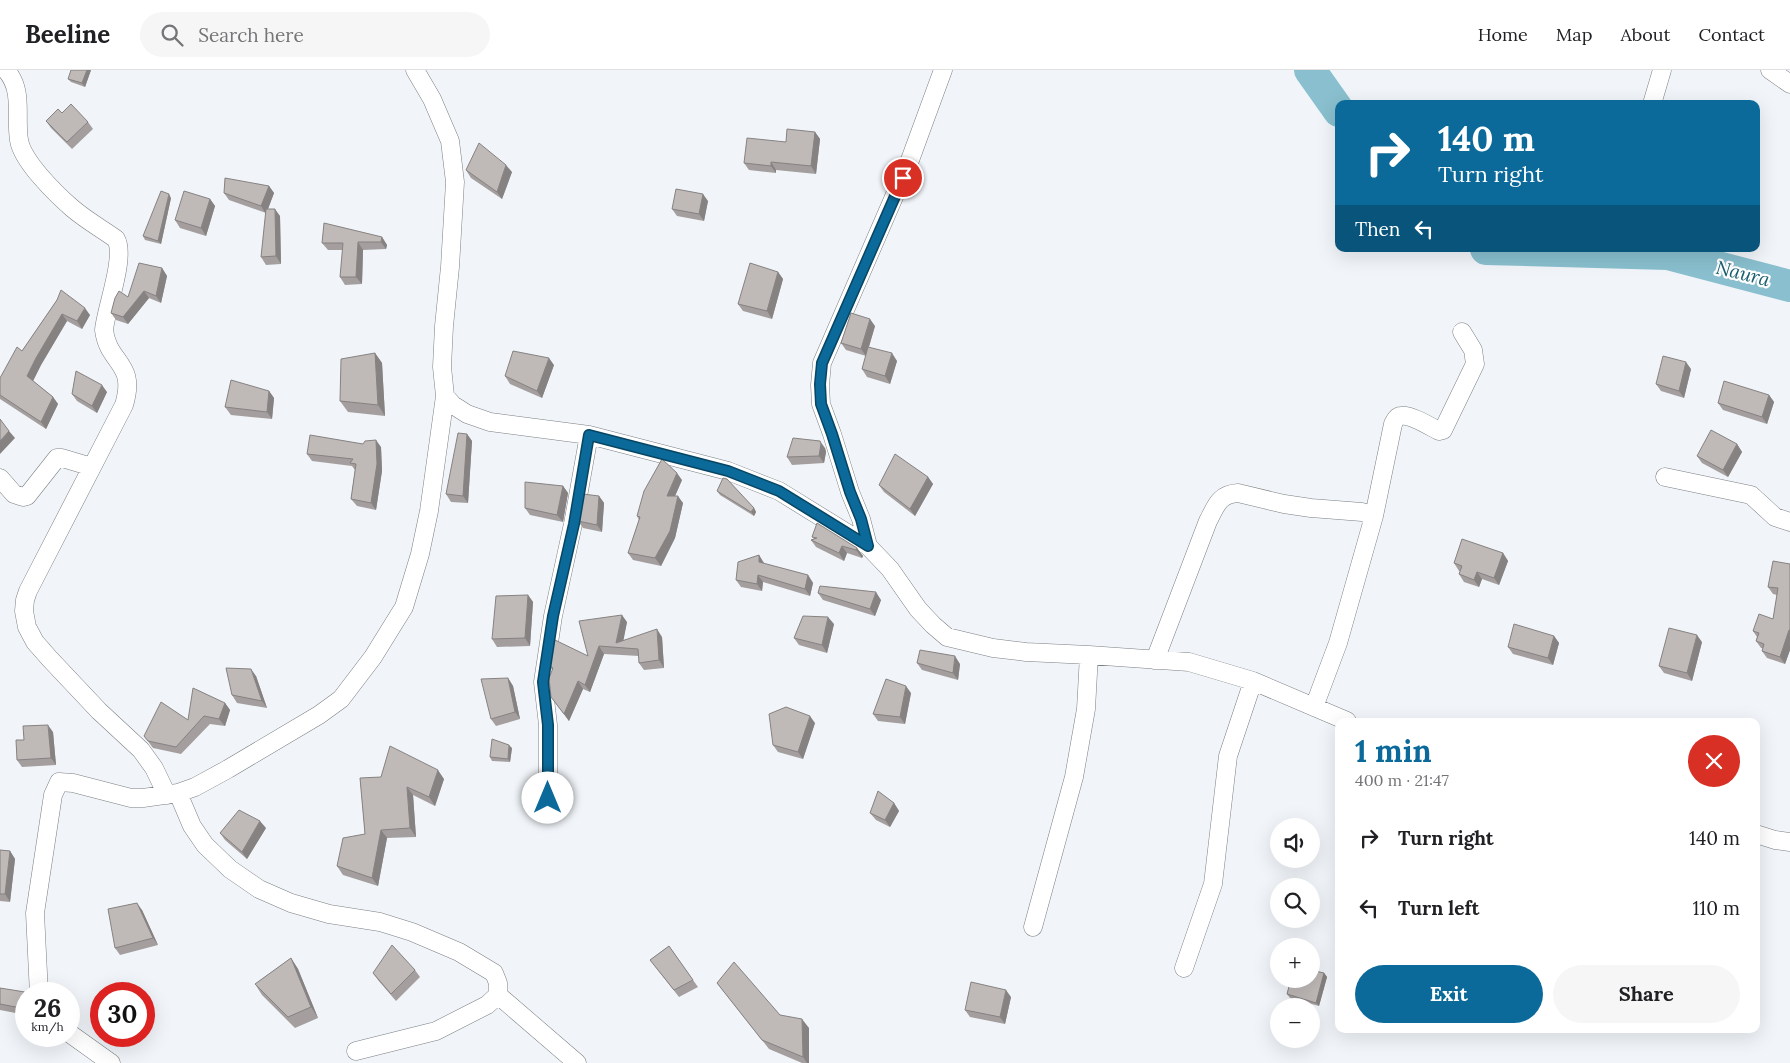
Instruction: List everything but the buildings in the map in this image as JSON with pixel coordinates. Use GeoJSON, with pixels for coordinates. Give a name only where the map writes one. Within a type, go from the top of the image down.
{"type":"FeatureCollection","features":[{"type":"Feature","properties":{"kind":"street"},"geometry":{"type":"LineString","coordinates":[[6,70],[15,82],[17,92],[19,141],[32,167],[72,208],[116,239],[119,244],[119,262],[104,330],[104,338],[128,376],[128,390],[124,404],[28,591],[24,611],[27,627],[35,642],[92,704],[142,750],[205,845],[230,869],[259,889],[291,903],[329,914],[380,922],[412,932],[459,952],[494,973],[498,984],[498,995],[487,1005],[436,1031],[356,1052]]}},
{"type":"Feature","properties":{"kind":"street"},"geometry":{"type":"LineString","coordinates":[[38,982],[34,913],[56,786],[60,782],[65,782],[131,798],[142,798],[172,794],[210,779],[319,715],[341,699],[373,657],[404,607],[420,554],[429,511],[445,396],[442,350],[450,267],[455,182],[450,141],[432,99],[415,70]]}},
{"type":"Feature","properties":{"kind":"street"},"geometry":{"type":"LineString","coordinates":[[868,546],[861,519],[850,492],[821,404],[822,363],[910,160],[943,70]]}},
{"type":"Feature","properties":{"kind":"street"},"geometry":{"type":"LineString","coordinates":[[1653,100],[1662,70]]}},
{"type":"Feature","properties":{"kind":"street"},"geometry":{"type":"LineString","coordinates":[[1770,70],[1790,84]]}},
{"type":"Feature","properties":{"kind":"street"},"geometry":{"type":"LineString","coordinates":[[1314,707],[1338,643],[1374,516],[1393,424],[1396,418],[1402,416],[1410,417],[1439,431],[1443,430],[1447,425],[1475,364],[1473,350],[1462,332]]}},
{"type":"Feature","properties":{"kind":"street"},"geometry":{"type":"LineString","coordinates":[[445,396],[453,405],[467,414],[490,422],[589,435],[728,471],[779,491],[868,546],[890,569],[918,609],[947,637],[993,648],[1026,652],[1189,662],[1253,681],[1340,718]]}},
{"type":"Feature","properties":{"kind":"street"},"geometry":{"type":"LineString","coordinates":[[548,798],[548,725],[543,682],[553,616],[574,524],[589,435]]}},
{"type":"Feature","properties":{"kind":"street"},"geometry":{"type":"LineString","coordinates":[[0,478],[14,494],[23,497],[27,496],[57,458],[92,467]]}},
{"type":"Feature","properties":{"kind":"street"},"geometry":{"type":"LineString","coordinates":[[1665,477],[1751,495],[1775,516],[1790,522]]}},
{"type":"Feature","properties":{"kind":"street"},"geometry":{"type":"LineString","coordinates":[[1155,660],[1208,521],[1219,500],[1227,494],[1238,493],[1311,508],[1362,512],[1374,516]]}},
{"type":"Feature","properties":{"kind":"street"},"geometry":{"type":"LineString","coordinates":[[1033,927],[1074,777],[1086,709],[1089,655]]}},
{"type":"Feature","properties":{"kind":"street"},"geometry":{"type":"LineString","coordinates":[[1184,968],[1213,884],[1228,756],[1253,681]]}},
{"type":"Feature","properties":{"kind":"street"},"geometry":{"type":"LineString","coordinates":[[1760,835],[1790,842]]}},
{"type":"Feature","properties":{"kind":"street"},"geometry":{"type":"LineString","coordinates":[[498,995],[577,1063]]}},
{"type":"Feature","properties":{"kind":"street"},"geometry":{"type":"LineString","coordinates":[[80,1041],[111,1063]]}},
{"type":"Feature","properties":{"kind":"waterway","name":"Naura"},"geometry":{"type":"LineString","coordinates":[[1310,70],[1335,105]]}},
{"type":"Feature","properties":{"kind":"waterway","name":"Naura"},"geometry":{"type":"LineString","coordinates":[[1595,252],[1668,254],[1790,286]]}},
{"type":"Feature","properties":{"kind":"route"},"geometry":{"type":"LineString","coordinates":[[548,798],[548,725],[543,682],[553,616],[574,524],[589,435],[728,471],[779,491],[868,546],[861,519],[850,492],[821,404],[820,384],[822,363],[903,178]]}}]}
